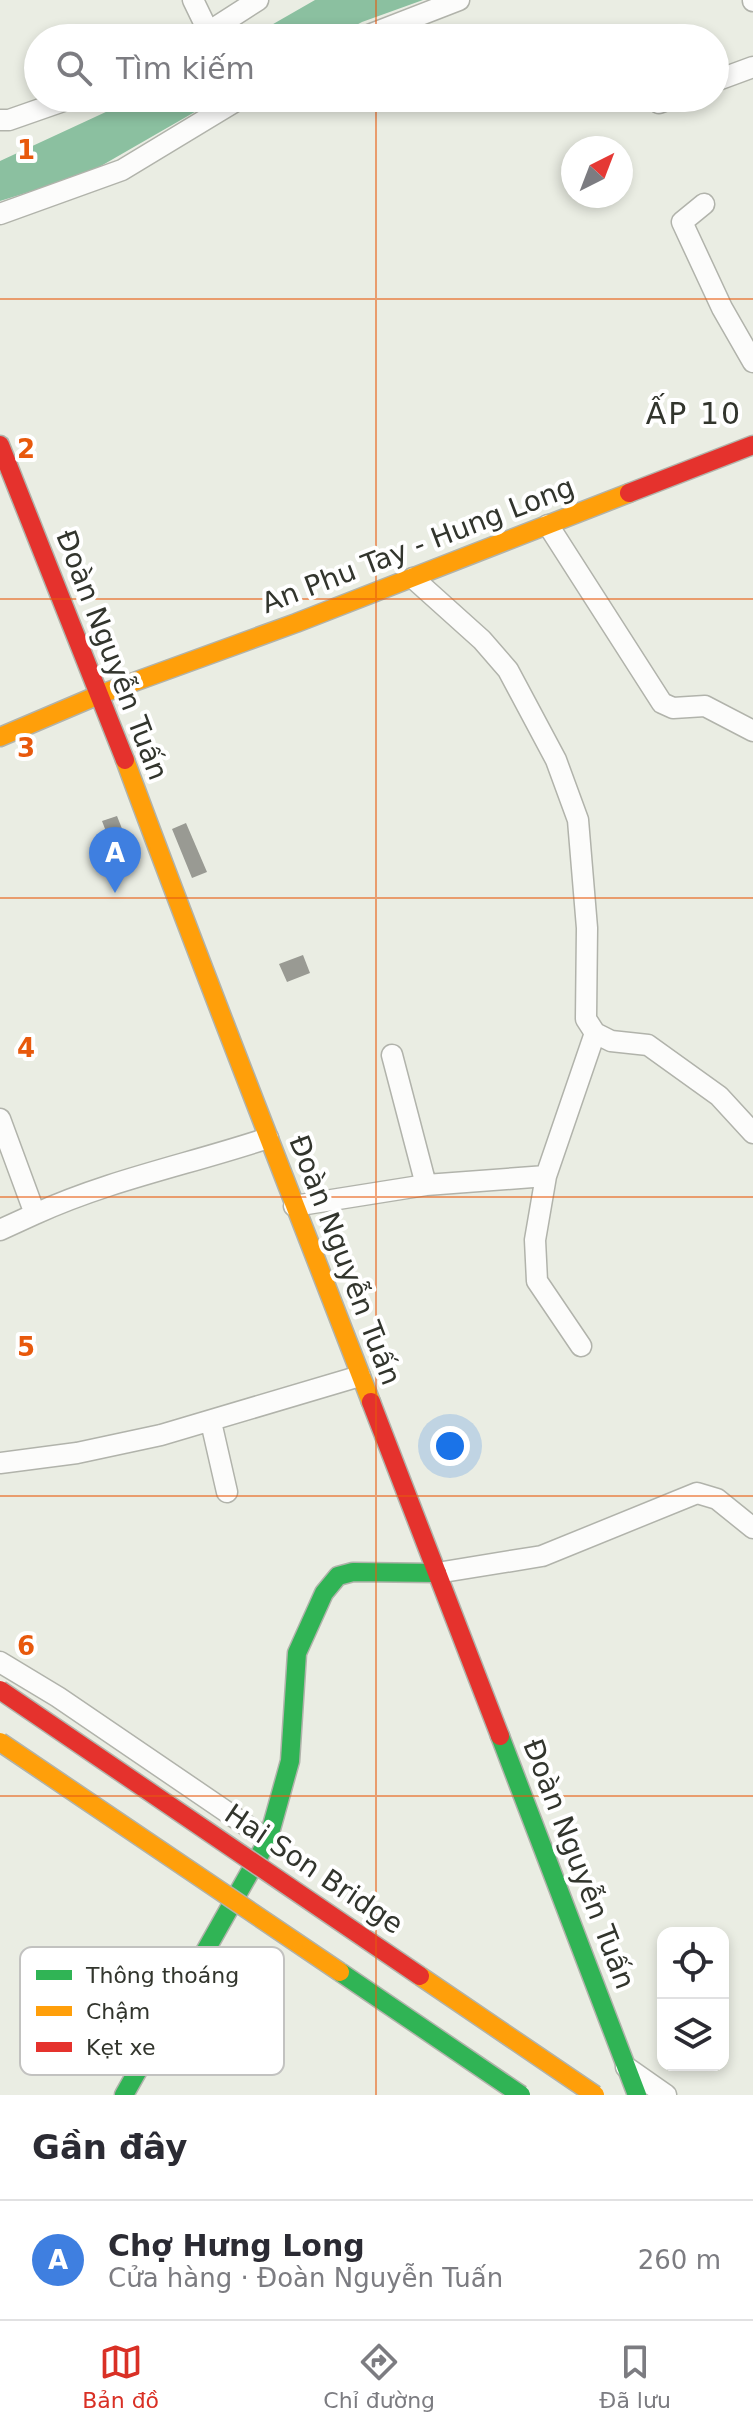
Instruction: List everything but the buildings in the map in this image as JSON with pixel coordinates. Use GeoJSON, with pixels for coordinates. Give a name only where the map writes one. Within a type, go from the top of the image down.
{"type":"FeatureCollection","features":[{"type":"Feature","properties":{"kind":"main road","name":"Đoàn Nguyễn Tuấn"},"geometry":{"type":"LineString","coordinates":[[0,445],[101,694],[196,956],[637,2095]]}},
{"type":"Feature","properties":{"kind":"main road","name":"An Phu Tay - Hung Long"},"geometry":{"type":"LineString","coordinates":[[0,737],[101,694],[413,578],[753,445]]}},
{"type":"Feature","properties":{"kind":"main road"},"geometry":{"type":"LineString","coordinates":[[205,1947],[268,1840],[290,1761],[297,1653],[330,1584],[338,1576],[353,1572],[437,1573]]}},
{"type":"Feature","properties":{"kind":"main road","name":"Hai Son Bridge"},"geometry":{"type":"LineString","coordinates":[[0,1690],[595,2095]]}},
{"type":"Feature","properties":{"kind":"main road"},"geometry":{"type":"LineString","coordinates":[[0,1742],[521,2095]]}},
{"type":"Feature","properties":{"kind":"main road"},"geometry":{"type":"LineString","coordinates":[[124,2095],[135,2075]]}},
{"type":"Feature","properties":{"kind":"street"},"geometry":{"type":"LineString","coordinates":[[193,0],[200,24]]}},
{"type":"Feature","properties":{"kind":"street"},"geometry":{"type":"LineString","coordinates":[[222,24],[258,0]]}},
{"type":"Feature","properties":{"kind":"street"},"geometry":{"type":"LineString","coordinates":[[397,24],[459,0]]}},
{"type":"Feature","properties":{"kind":"street"},"geometry":{"type":"LineString","coordinates":[[729,76],[753,67]]}},
{"type":"Feature","properties":{"kind":"street"},"geometry":{"type":"LineString","coordinates":[[0,120],[32,112]]}},
{"type":"Feature","properties":{"kind":"street"},"geometry":{"type":"LineString","coordinates":[[0,214],[122,170],[218,112]]}},
{"type":"Feature","properties":{"kind":"street"},"geometry":{"type":"LineString","coordinates":[[704,204],[682,222],[722,308],[753,362]]}},
{"type":"Feature","properties":{"kind":"street"},"geometry":{"type":"LineString","coordinates":[[548,525],[643,668],[662,703],[673,708],[705,706],[753,731]]}},
{"type":"Feature","properties":{"kind":"street"},"geometry":{"type":"LineString","coordinates":[[413,578],[482,640],[508,670],[556,760],[578,820],[587,928],[586,1019],[595,1033],[611,1041],[648,1045],[719,1096],[753,1133]]}},
{"type":"Feature","properties":{"kind":"street"},"geometry":{"type":"LineString","coordinates":[[581,1346],[537,1281],[535,1240],[546,1176],[595,1033]]}},
{"type":"Feature","properties":{"kind":"street"},"geometry":{"type":"LineString","coordinates":[[392,1055],[426,1185]]}},
{"type":"Feature","properties":{"kind":"street"},"geometry":{"type":"LineString","coordinates":[[0,1119],[35,1214]]}},
{"type":"Feature","properties":{"kind":"street"},"geometry":{"type":"LineString","coordinates":[[0,1230],[82,1192],[177,1168],[268,1138]]}},
{"type":"Feature","properties":{"kind":"street"},"geometry":{"type":"LineString","coordinates":[[294,1206],[426,1185],[546,1176]]}},
{"type":"Feature","properties":{"kind":"street"},"geometry":{"type":"LineString","coordinates":[[0,1463],[77,1453],[211,1422],[360,1376]]}},
{"type":"Feature","properties":{"kind":"street"},"geometry":{"type":"LineString","coordinates":[[211,1422],[227,1492]]}},
{"type":"Feature","properties":{"kind":"street"},"geometry":{"type":"LineString","coordinates":[[437,1573],[542,1556],[697,1493],[717,1499],[753,1528]]}},
{"type":"Feature","properties":{"kind":"street"},"geometry":{"type":"LineString","coordinates":[[0,1662],[58,1697],[268,1840]]}},
{"type":"Feature","properties":{"kind":"street"},"geometry":{"type":"LineString","coordinates":[[626,2067],[666,2095]]}},
{"type":"Feature","properties":{"kind":"shaded area"},"geometry":{"type":"Polygon","coordinates":[[[315,0],[423,0],[358,24],[273,24],[315,0]]]}},
{"type":"Feature","properties":{"kind":"shaded area"},"geometry":{"type":"Polygon","coordinates":[[[106,112],[195,112],[87,174],[0,201],[0,161],[106,112]]]}},
{"type":"Feature","properties":{"kind":"traffic: fast"},"geometry":{"type":"LineString","coordinates":[[208,1947],[268,1840],[290,1761],[297,1653],[324,1593],[338,1576],[353,1572],[437,1573]]}},
{"type":"Feature","properties":{"kind":"traffic: fast"},"geometry":{"type":"LineString","coordinates":[[500,1736],[637,2095]]}},
{"type":"Feature","properties":{"kind":"traffic: fast"},"geometry":{"type":"LineString","coordinates":[[340,1972],[521,2095]]}},
{"type":"Feature","properties":{"kind":"traffic: fast"},"geometry":{"type":"LineString","coordinates":[[124,2095],[135,2075]]}},
{"type":"Feature","properties":{"kind":"traffic: slow"},"geometry":{"type":"LineString","coordinates":[[0,737],[101,694],[296,623],[629,493]]}},
{"type":"Feature","properties":{"kind":"traffic: slow"},"geometry":{"type":"LineString","coordinates":[[125,760],[371,1402]]}},
{"type":"Feature","properties":{"kind":"traffic: slow"},"geometry":{"type":"LineString","coordinates":[[0,1742],[340,1972]]}},
{"type":"Feature","properties":{"kind":"traffic: slow"},"geometry":{"type":"LineString","coordinates":[[420,1976],[595,2095]]}},
{"type":"Feature","properties":{"kind":"traffic: jam"},"geometry":{"type":"LineString","coordinates":[[0,445],[125,760]]}},
{"type":"Feature","properties":{"kind":"traffic: jam"},"geometry":{"type":"LineString","coordinates":[[629,493],[753,445]]}},
{"type":"Feature","properties":{"kind":"traffic: jam"},"geometry":{"type":"LineString","coordinates":[[371,1402],[500,1736]]}},
{"type":"Feature","properties":{"kind":"traffic: jam"},"geometry":{"type":"LineString","coordinates":[[0,1690],[420,1976]]}},
{"type":"Feature","properties":{"kind":"place","name":"Chợ Hưng Long"},"geometry":{"type":"Point","coordinates":[115,893]}},
{"type":"Feature","properties":{"kind":"district","name":"ẤP 10"},"geometry":{"type":"Point","coordinates":[694,413]}}]}
